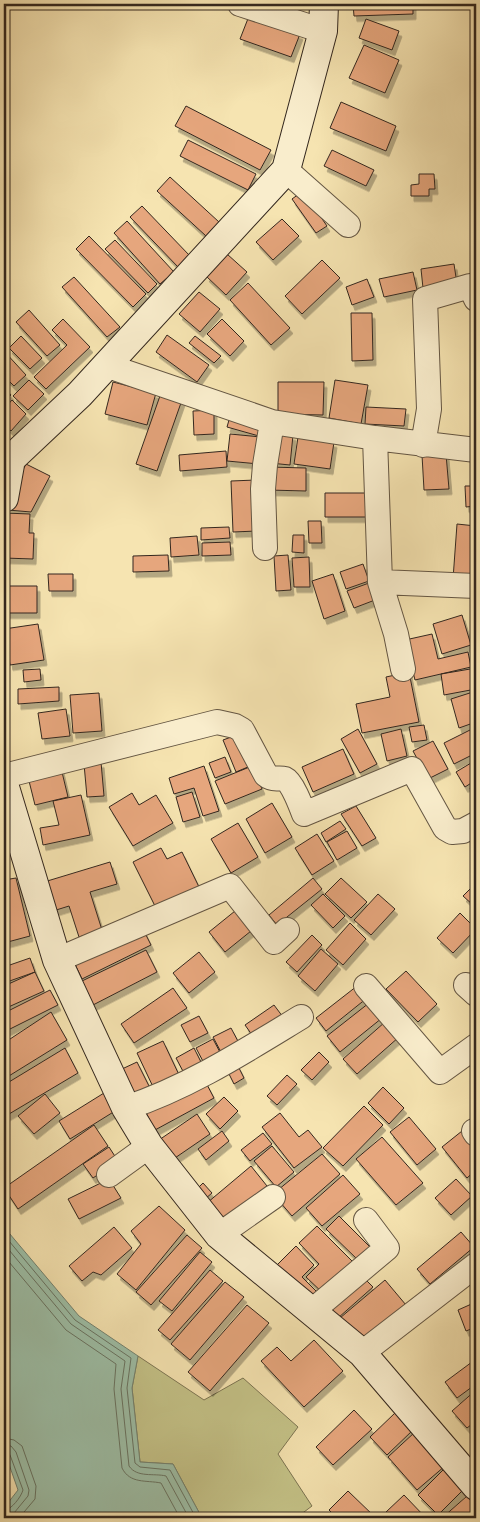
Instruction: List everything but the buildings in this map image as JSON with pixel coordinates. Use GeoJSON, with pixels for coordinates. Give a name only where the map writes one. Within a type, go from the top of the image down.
{"type":"FeatureCollection","features":[{"type":"Feature","properties":{"kind":"main road"},"geometry":{"type":"LineString","coordinates":[[4,498],[7,453],[80,394],[286,170],[323,31],[324,4]]}},
{"type":"Feature","properties":{"kind":"main road"},"geometry":{"type":"LineString","coordinates":[[4,784],[57,960],[126,1108],[149,1146],[219,1235],[362,1353],[476,1486]]}},
{"type":"Feature","properties":{"kind":"street"},"geometry":{"type":"LineString","coordinates":[[240,4],[323,31]]}},
{"type":"Feature","properties":{"kind":"street"},"geometry":{"type":"LineString","coordinates":[[286,170],[348,224]]}},
{"type":"Feature","properties":{"kind":"street"},"geometry":{"type":"LineString","coordinates":[[423,444],[430,409],[425,299],[470,286],[476,299]]}},
{"type":"Feature","properties":{"kind":"street"},"geometry":{"type":"LineString","coordinates":[[105,365],[272,422],[375,438],[476,450]]}},
{"type":"Feature","properties":{"kind":"street"},"geometry":{"type":"LineString","coordinates":[[265,548],[263,489],[272,422]]}},
{"type":"Feature","properties":{"kind":"street"},"geometry":{"type":"LineString","coordinates":[[375,438],[380,582],[396,634],[403,669]]}},
{"type":"Feature","properties":{"kind":"street"},"geometry":{"type":"LineString","coordinates":[[380,582],[476,586]]}},
{"type":"Feature","properties":{"kind":"street"},"geometry":{"type":"LineString","coordinates":[[4,776],[217,722],[235,726],[242,730],[266,775],[271,779],[285,779],[290,782],[304,814],[412,769],[445,828],[452,832],[463,831],[476,824]]}},
{"type":"Feature","properties":{"kind":"street"},"geometry":{"type":"LineString","coordinates":[[57,960],[230,886],[274,942],[287,930]]}},
{"type":"Feature","properties":{"kind":"street"},"geometry":{"type":"LineString","coordinates":[[366,986],[440,1072],[476,1046]]}},
{"type":"Feature","properties":{"kind":"street"},"geometry":{"type":"LineString","coordinates":[[126,1108],[153,1099],[221,1066],[301,1017]]}},
{"type":"Feature","properties":{"kind":"street"},"geometry":{"type":"LineString","coordinates":[[109,1174],[149,1146]]}},
{"type":"Feature","properties":{"kind":"street"},"geometry":{"type":"LineString","coordinates":[[219,1235],[273,1197]]}},
{"type":"Feature","properties":{"kind":"street"},"geometry":{"type":"LineString","coordinates":[[312,1311],[387,1248],[366,1220]]}},
{"type":"Feature","properties":{"kind":"street"},"geometry":{"type":"LineString","coordinates":[[362,1353],[476,1265]]}},
{"type":"Feature","properties":{"kind":"shaded area"},"geometry":{"type":"Polygon","coordinates":[[[138,1356],[204,1400],[243,1378],[298,1427],[278,1454],[312,1506],[296,1518],[202,1518],[173,1464],[140,1462],[132,1388],[138,1356]]]}},
{"type":"Feature","properties":{"kind":"water"},"geometry":{"type":"Polygon","coordinates":[[[4,1227],[79,1316],[138,1356],[132,1388],[140,1462],[173,1464],[202,1518],[4,1518],[4,1508],[18,1490],[4,1450],[4,1227]]]}}]}
